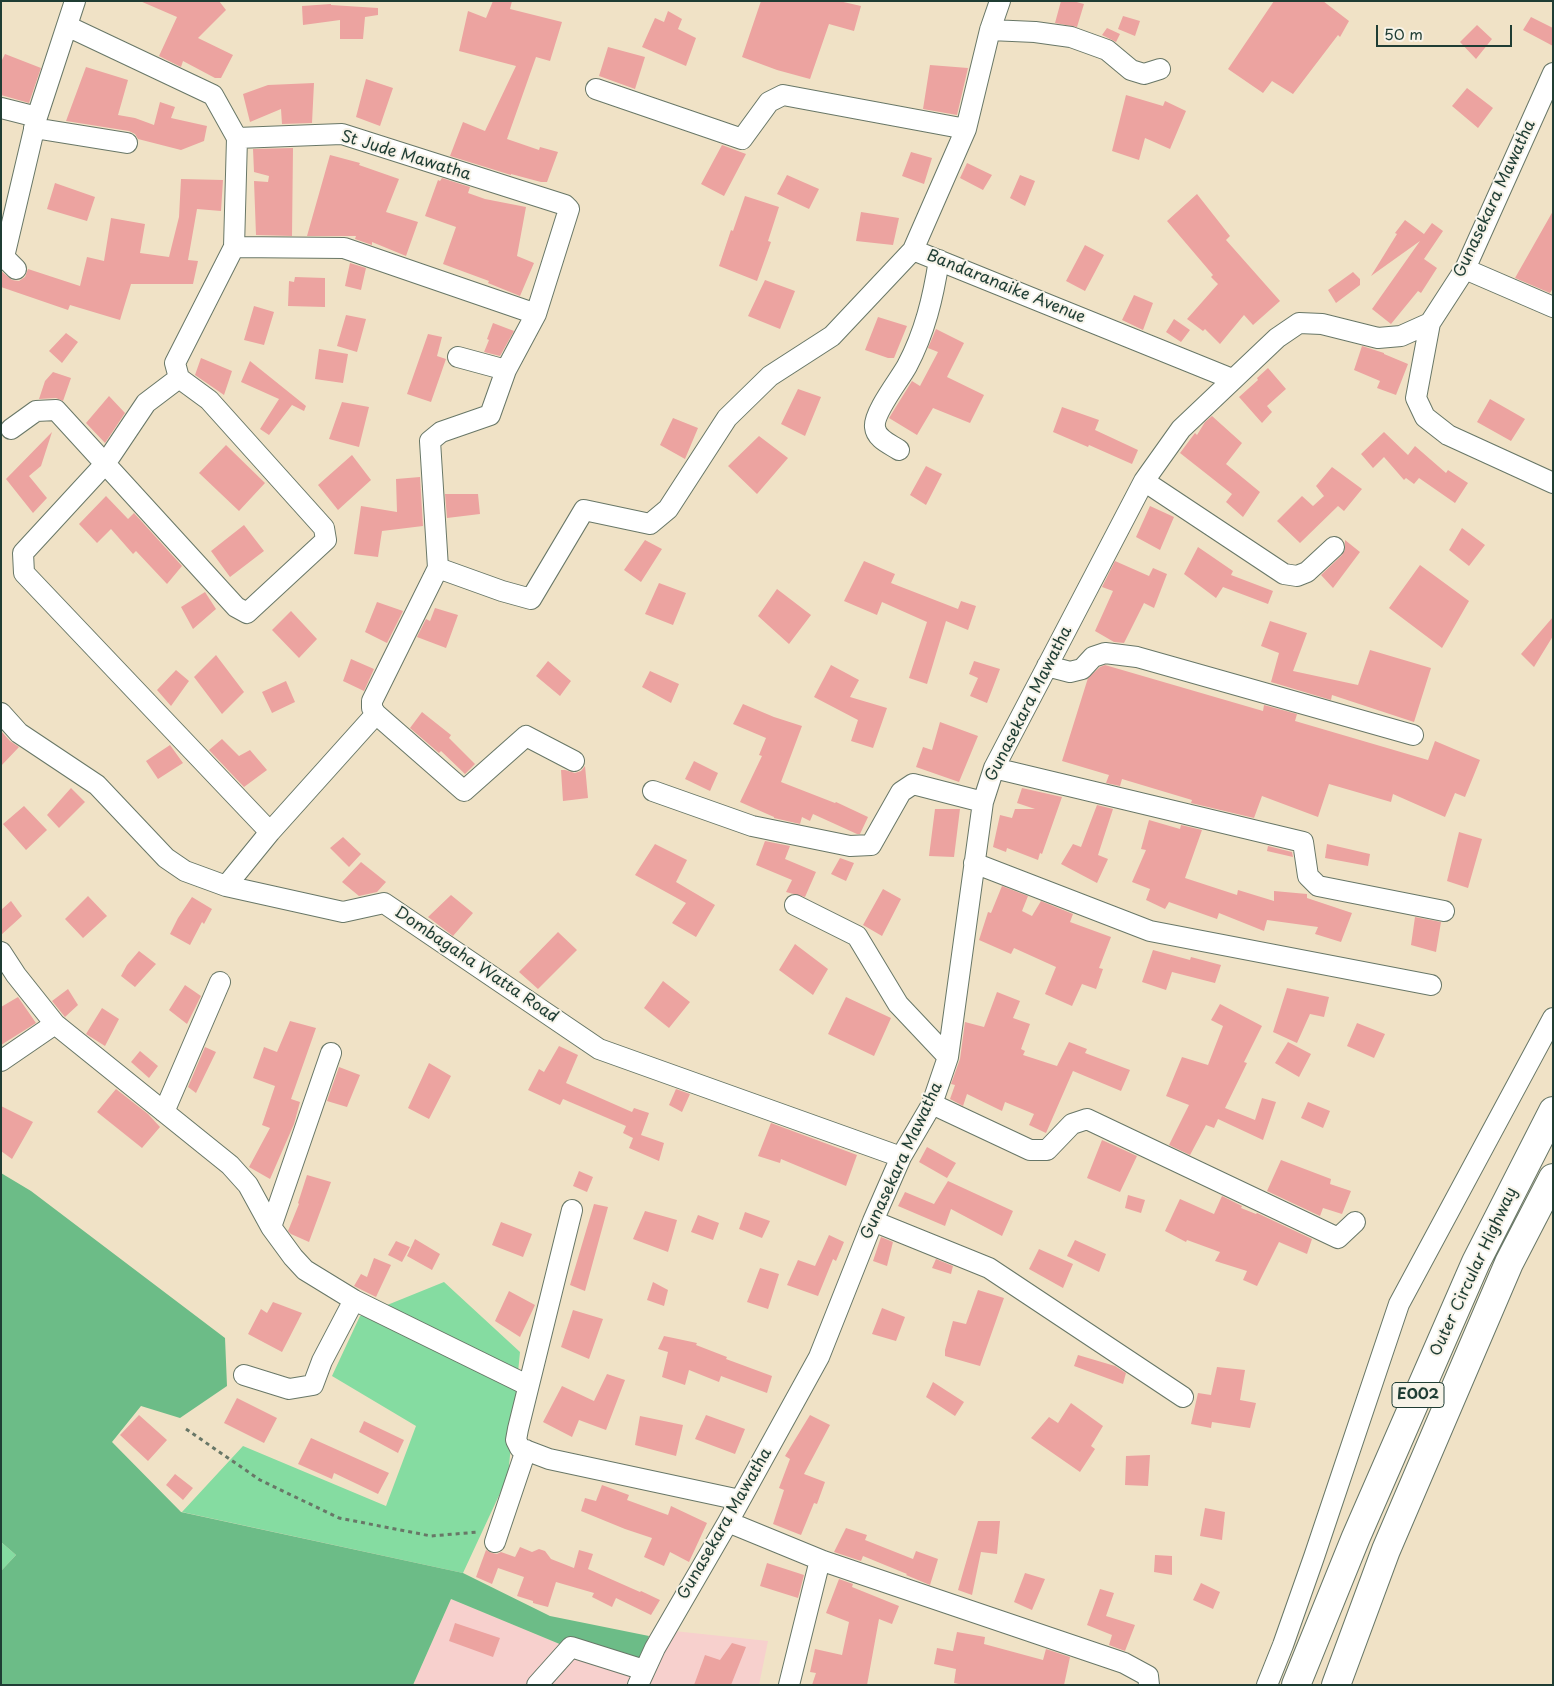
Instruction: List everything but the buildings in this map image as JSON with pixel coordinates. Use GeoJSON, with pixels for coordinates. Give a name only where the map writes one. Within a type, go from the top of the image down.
{"type":"FeatureCollection","features":[{"type":"Feature","properties":{"kind":"highway","name":"Outer Circular Highway"},"geometry":{"type":"LineString","coordinates":[[1296,1685],[1356,1537],[1476,1262],[1553,1111]]}},
{"type":"Feature","properties":{"kind":"highway","name":"Outer Circular Highway"},"geometry":{"type":"LineString","coordinates":[[1336,1685],[1386,1550],[1509,1263],[1553,1178]]}},
{"type":"Feature","properties":{"kind":"street"},"geometry":{"type":"LineString","coordinates":[[16,269],[4,258],[35,122],[75,1]]}},
{"type":"Feature","properties":{"kind":"street","name":"Bandaranaike Avenue"},"geometry":{"type":"LineString","coordinates":[[1000,1],[990,30],[966,129],[913,250],[1232,379]]}},
{"type":"Feature","properties":{"kind":"street"},"geometry":{"type":"LineString","coordinates":[[11,428],[36,411],[56,410],[236,608],[248,613],[326,540],[324,528],[209,400],[179,378],[175,363],[234,247],[237,138],[212,94],[67,26]]}},
{"type":"Feature","properties":{"kind":"street"},"geometry":{"type":"LineString","coordinates":[[990,30],[1035,32],[1071,37],[1107,50],[1131,70],[1144,74],[1160,69]]}},
{"type":"Feature","properties":{"kind":"street","name":"Gunasekara Mawatha"},"geometry":{"type":"LineString","coordinates":[[641,1677],[655,1648],[728,1522],[819,1357],[872,1222],[901,1157],[932,1104],[948,1057],[983,802],[994,768],[1144,481],[1181,429],[1277,338],[1299,323],[1322,324],[1378,338],[1401,336],[1430,323],[1466,269],[1553,74]]}},
{"type":"Feature","properties":{"kind":"street"},"geometry":{"type":"LineString","coordinates":[[596,88],[742,139],[769,102],[783,95],[966,129]]}},
{"type":"Feature","properties":{"kind":"street"},"geometry":{"type":"LineString","coordinates":[[1,108],[35,122],[127,143]]}},
{"type":"Feature","properties":{"kind":"street","name":"St Jude Mawatha"},"geometry":{"type":"LineString","coordinates":[[237,138],[342,134],[565,205],[569,209],[536,314]]}},
{"type":"Feature","properties":{"kind":"street"},"geometry":{"type":"LineString","coordinates":[[234,247],[344,248],[536,314],[506,370],[490,415],[441,432],[430,440],[438,568],[372,700],[372,708],[376,714],[464,791],[526,736],[574,760]]}},
{"type":"Feature","properties":{"kind":"street"},"geometry":{"type":"LineString","coordinates":[[438,568],[502,591],[531,599],[584,510],[650,524],[668,509],[727,418],[770,376],[832,336],[913,250]]}},
{"type":"Feature","properties":{"kind":"street"},"geometry":{"type":"LineString","coordinates":[[899,450],[880,438],[874,426],[877,415],[906,366],[920,336],[930,309],[939,260]]}},
{"type":"Feature","properties":{"kind":"street"},"geometry":{"type":"LineString","coordinates":[[1466,269],[1553,307]]}},
{"type":"Feature","properties":{"kind":"street"},"geometry":{"type":"LineString","coordinates":[[1430,323],[1416,398],[1425,418],[1448,435],[1553,483]]}},
{"type":"Feature","properties":{"kind":"street"},"geometry":{"type":"LineString","coordinates":[[458,357],[506,370]]}},
{"type":"Feature","properties":{"kind":"street"},"geometry":{"type":"LineString","coordinates":[[179,378],[146,404],[105,464],[23,553],[24,573],[270,832]]}},
{"type":"Feature","properties":{"kind":"street"},"geometry":{"type":"LineString","coordinates":[[1144,481],[1284,574],[1297,576],[1307,572],[1334,547]]}},
{"type":"Feature","properties":{"kind":"street"},"geometry":{"type":"LineString","coordinates":[[1047,666],[1070,672],[1082,669],[1094,657],[1105,653],[1137,657],[1413,735]]}},
{"type":"Feature","properties":{"kind":"street","name":"Dombagaha Watta Road"},"geometry":{"type":"LineString","coordinates":[[1,713],[19,733],[97,785],[166,858],[185,871],[226,886],[344,912],[384,903],[599,1049],[901,1157]]}},
{"type":"Feature","properties":{"kind":"street"},"geometry":{"type":"LineString","coordinates":[[226,886],[270,832],[376,714]]}},
{"type":"Feature","properties":{"kind":"street"},"geometry":{"type":"LineString","coordinates":[[994,768],[1303,842],[1308,876],[1318,886],[1444,912]]}},
{"type":"Feature","properties":{"kind":"street"},"geometry":{"type":"LineString","coordinates":[[653,791],[752,826],[850,846],[871,845],[901,792],[913,784],[983,802]]}},
{"type":"Feature","properties":{"kind":"street"},"geometry":{"type":"LineString","coordinates":[[974,863],[1150,931],[1431,985]]}},
{"type":"Feature","properties":{"kind":"street"},"geometry":{"type":"LineString","coordinates":[[795,906],[857,936],[898,1004],[948,1057]]}},
{"type":"Feature","properties":{"kind":"street"},"geometry":{"type":"LineString","coordinates":[[1,952],[16,975],[55,1024],[230,1165],[248,1185],[271,1227],[305,1270],[354,1300],[527,1386]]}},
{"type":"Feature","properties":{"kind":"street"},"geometry":{"type":"LineString","coordinates":[[164,1112],[220,982]]}},
{"type":"Feature","properties":{"kind":"street"},"geometry":{"type":"LineString","coordinates":[[1267,1685],[1311,1566],[1399,1304],[1553,1018]]}},
{"type":"Feature","properties":{"kind":"street"},"geometry":{"type":"LineString","coordinates":[[1,1061],[55,1024]]}},
{"type":"Feature","properties":{"kind":"street"},"geometry":{"type":"LineString","coordinates":[[271,1227],[331,1053]]}},
{"type":"Feature","properties":{"kind":"street"},"geometry":{"type":"LineString","coordinates":[[932,1104],[1030,1150],[1047,1150],[1072,1124],[1087,1119],[1338,1238],[1355,1222]]}},
{"type":"Feature","properties":{"kind":"street"},"geometry":{"type":"LineString","coordinates":[[572,1210],[527,1386],[516,1440],[520,1448],[549,1459],[740,1500]]}},
{"type":"Feature","properties":{"kind":"street"},"geometry":{"type":"LineString","coordinates":[[872,1222],[989,1268],[1182,1397]]}},
{"type":"Feature","properties":{"kind":"street"},"geometry":{"type":"LineString","coordinates":[[244,1375],[289,1389],[312,1386],[322,1361],[354,1300]]}},
{"type":"Feature","properties":{"kind":"street"},"geometry":{"type":"LineString","coordinates":[[497,1536],[526,1450]]}},
{"type":"Feature","properties":{"kind":"street"},"geometry":{"type":"LineString","coordinates":[[728,1522],[820,1560],[1124,1663],[1148,1676],[1149,1685]]}},
{"type":"Feature","properties":{"kind":"street"},"geometry":{"type":"LineString","coordinates":[[789,1685],[820,1560]]}},
{"type":"Feature","properties":{"kind":"street"},"geometry":{"type":"LineString","coordinates":[[537,1685],[571,1647],[641,1677]]}},
{"type":"Feature","properties":{"kind":"path"},"geometry":{"type":"LineString","coordinates":[[186,1429],[260,1480],[339,1518],[431,1536],[497,1536]]}},
{"type":"Feature","properties":{"kind":"shaded area"},"geometry":{"type":"Polygon","coordinates":[[[451,1599],[632,1674],[626,1685],[413,1685],[451,1599]]]}},
{"type":"Feature","properties":{"kind":"shaded area"},"geometry":{"type":"Polygon","coordinates":[[[674,1631],[768,1641],[759,1685],[650,1685],[674,1631]]]}},
{"type":"Feature","properties":{"kind":"green space"},"geometry":{"type":"Polygon","coordinates":[[[1,1173],[31,1191],[225,1338],[227,1386],[180,1418],[141,1406],[112,1442],[181,1512],[463,1573],[550,1616],[649,1636],[632,1674],[451,1599],[413,1685],[1,1685],[1,1571],[16,1555],[1,1542],[1,1173]]]}},
{"type":"Feature","properties":{"kind":"green space"},"geometry":{"type":"Polygon","coordinates":[[[444,1282],[520,1352],[508,1476],[463,1573],[182,1512],[243,1446],[386,1506],[416,1426],[332,1376],[360,1316],[444,1282]]]}},
{"type":"Feature","properties":{"kind":"green space"},"geometry":{"type":"Polygon","coordinates":[[[1,1542],[16,1555],[1,1571],[1,1542]]]}}]}
